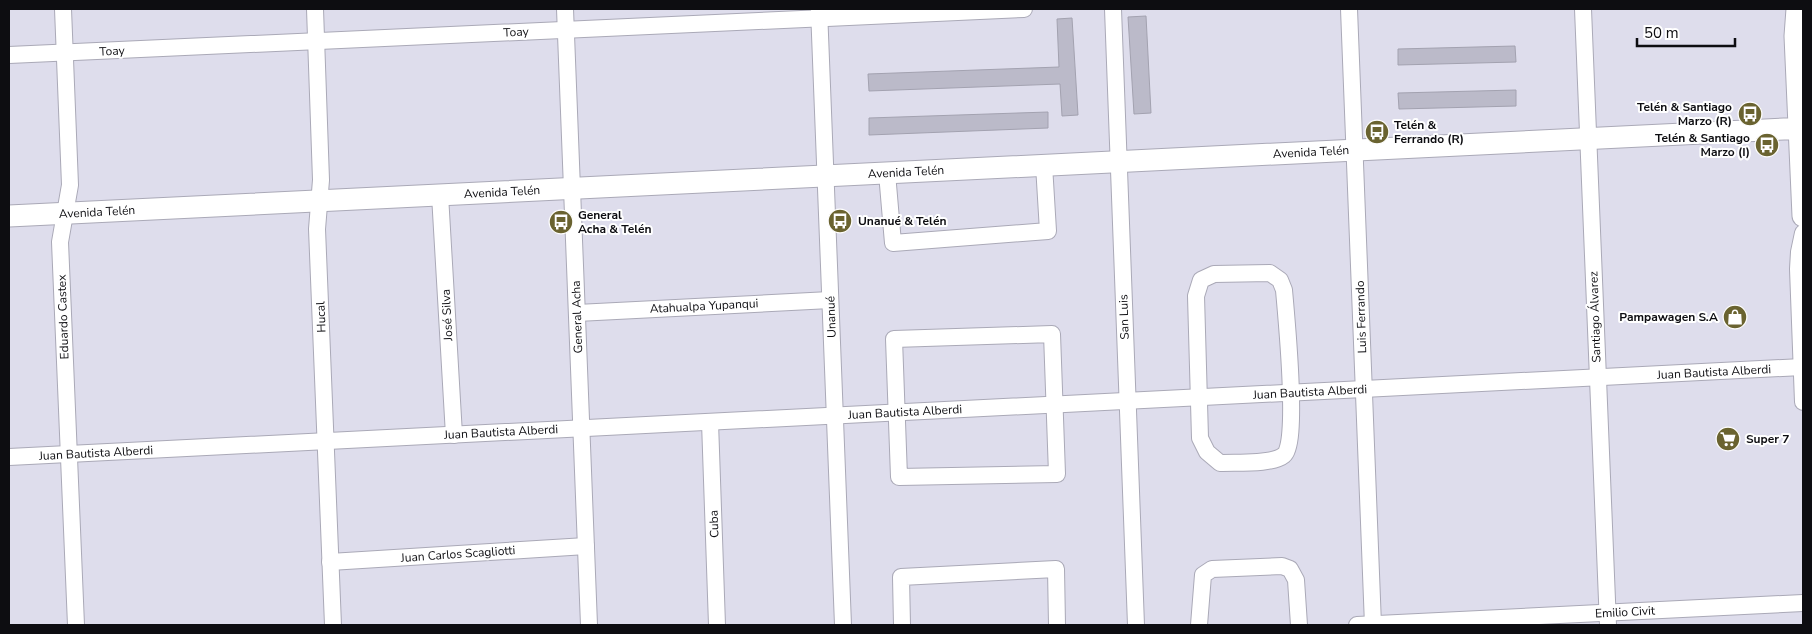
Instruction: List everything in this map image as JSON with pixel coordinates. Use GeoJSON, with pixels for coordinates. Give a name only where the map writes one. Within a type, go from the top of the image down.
{"type":"FeatureCollection","features":[{"type":"Feature","properties":{"kind":"main road"},"geometry":{"type":"LineString","coordinates":[[1797,27],[1802,128],[1803,216]]}},
{"type":"Feature","properties":{"kind":"main road","name":"Avenida Telén"},"geometry":{"type":"LineString","coordinates":[[9,216],[1802,128]]}},
{"type":"Feature","properties":{"kind":"street","name":"Eduardo Castex"},"geometry":{"type":"LineString","coordinates":[[63,9],[70,186],[60,242],[76,625]]}},
{"type":"Feature","properties":{"kind":"street","name":"Hucal"},"geometry":{"type":"LineString","coordinates":[[315,9],[322,180],[317,229],[333,625]]}},
{"type":"Feature","properties":{"kind":"street","name":"General Acha"},"geometry":{"type":"LineString","coordinates":[[565,9],[589,625]]}},
{"type":"Feature","properties":{"kind":"street","name":"Toay"},"geometry":{"type":"LineString","coordinates":[[9,55],[566,30],[819,13],[1024,9]]}},
{"type":"Feature","properties":{"kind":"street","name":"San Luis"},"geometry":{"type":"LineString","coordinates":[[1113,9],[1136,625]]}},
{"type":"Feature","properties":{"kind":"street","name":"Luis Ferrando"},"geometry":{"type":"LineString","coordinates":[[1349,9],[1364,389],[1368,625]]}},
{"type":"Feature","properties":{"kind":"street","name":"Santiago Álvarez"},"geometry":{"type":"LineString","coordinates":[[1583,9],[1608,619]]}},
{"type":"Feature","properties":{"kind":"street","name":"Unanué"},"geometry":{"type":"LineString","coordinates":[[819,13],[843,625]]}},
{"type":"Feature","properties":{"kind":"street"},"geometry":{"type":"LineString","coordinates":[[887,173],[893,243],[1048,232],[1044,165]]}},
{"type":"Feature","properties":{"kind":"street","name":"José Silva"},"geometry":{"type":"LineString","coordinates":[[440,195],[454,435]]}},
{"type":"Feature","properties":{"kind":"street"},"geometry":{"type":"LineString","coordinates":[[1803,233],[1798,264],[1803,402]]}},
{"type":"Feature","properties":{"kind":"street"},"geometry":{"type":"LineString","coordinates":[[1270,273],[1280,280],[1284,290],[1291,393],[1290,446],[1286,454],[1275,460],[1220,463],[1207,452],[1200,438],[1196,296],[1201,280],[1214,274],[1270,273]]}},
{"type":"Feature","properties":{"kind":"street","name":"Atahualpa Yupanqui"},"geometry":{"type":"LineString","coordinates":[[577,313],[830,300]]}},
{"type":"Feature","properties":{"kind":"street"},"geometry":{"type":"LineString","coordinates":[[1052,334],[1055,405],[1057,474],[899,477],[894,339],[1052,334]]}},
{"type":"Feature","properties":{"kind":"street","name":"Juan Bautista Alberdi"},"geometry":{"type":"LineString","coordinates":[[9,457],[1802,367]]}},
{"type":"Feature","properties":{"kind":"street","name":"Cuba"},"geometry":{"type":"LineString","coordinates":[[710,422],[717,625]]}},
{"type":"Feature","properties":{"kind":"street","name":"Juan Carlos Scagliotti"},"geometry":{"type":"LineString","coordinates":[[330,562],[586,546]]}},
{"type":"Feature","properties":{"kind":"street"},"geometry":{"type":"LineString","coordinates":[[1199,625],[1203,575],[1212,569],[1282,566],[1290,569],[1296,580],[1299,625]]}},
{"type":"Feature","properties":{"kind":"street"},"geometry":{"type":"LineString","coordinates":[[902,625],[900,577],[1056,569],[1057,625]]}},
{"type":"Feature","properties":{"kind":"street","name":"Emilio Civit"},"geometry":{"type":"LineString","coordinates":[[1368,625],[1608,619],[1803,603]]}},
{"type":"Feature","properties":{"kind":"building"},"geometry":{"type":"Polygon","coordinates":[[[1146,16],[1151,113],[1134,114],[1128,17],[1146,16]]]}},
{"type":"Feature","properties":{"kind":"building"},"geometry":{"type":"Polygon","coordinates":[[[1072,18],[1078,115],[1062,116],[1060,84],[869,91],[868,74],[1059,67],[1057,19],[1072,18]]]}},
{"type":"Feature","properties":{"kind":"building"},"geometry":{"type":"Polygon","coordinates":[[[1515,46],[1516,62],[1398,65],[1398,49],[1515,46]]]}},
{"type":"Feature","properties":{"kind":"building"},"geometry":{"type":"Polygon","coordinates":[[[1516,90],[1516,106],[1399,109],[1398,93],[1516,90]]]}},
{"type":"Feature","properties":{"kind":"building"},"geometry":{"type":"Polygon","coordinates":[[[1048,112],[1048,128],[869,135],[869,118],[1048,112]]]}},
{"type":"Feature","properties":{"kind":"place","name":"Telén & Santiago Marzo (R)"},"geometry":{"type":"Point","coordinates":[1750,114]}},
{"type":"Feature","properties":{"kind":"place","name":"Telén & Ferrando (R)"},"geometry":{"type":"Point","coordinates":[1377,132]}},
{"type":"Feature","properties":{"kind":"place","name":"Telén & Santiago Marzo (I)"},"geometry":{"type":"Point","coordinates":[1767,145]}},
{"type":"Feature","properties":{"kind":"place","name":"Unanué & Telén"},"geometry":{"type":"Point","coordinates":[840,221]}},
{"type":"Feature","properties":{"kind":"place","name":"General Acha & Telén"},"geometry":{"type":"Point","coordinates":[561,222]}},
{"type":"Feature","properties":{"kind":"place","name":"Pampawagen S.A"},"geometry":{"type":"Point","coordinates":[1735,317]}},
{"type":"Feature","properties":{"kind":"place","name":"Super 7"},"geometry":{"type":"Point","coordinates":[1728,439]}}]}
